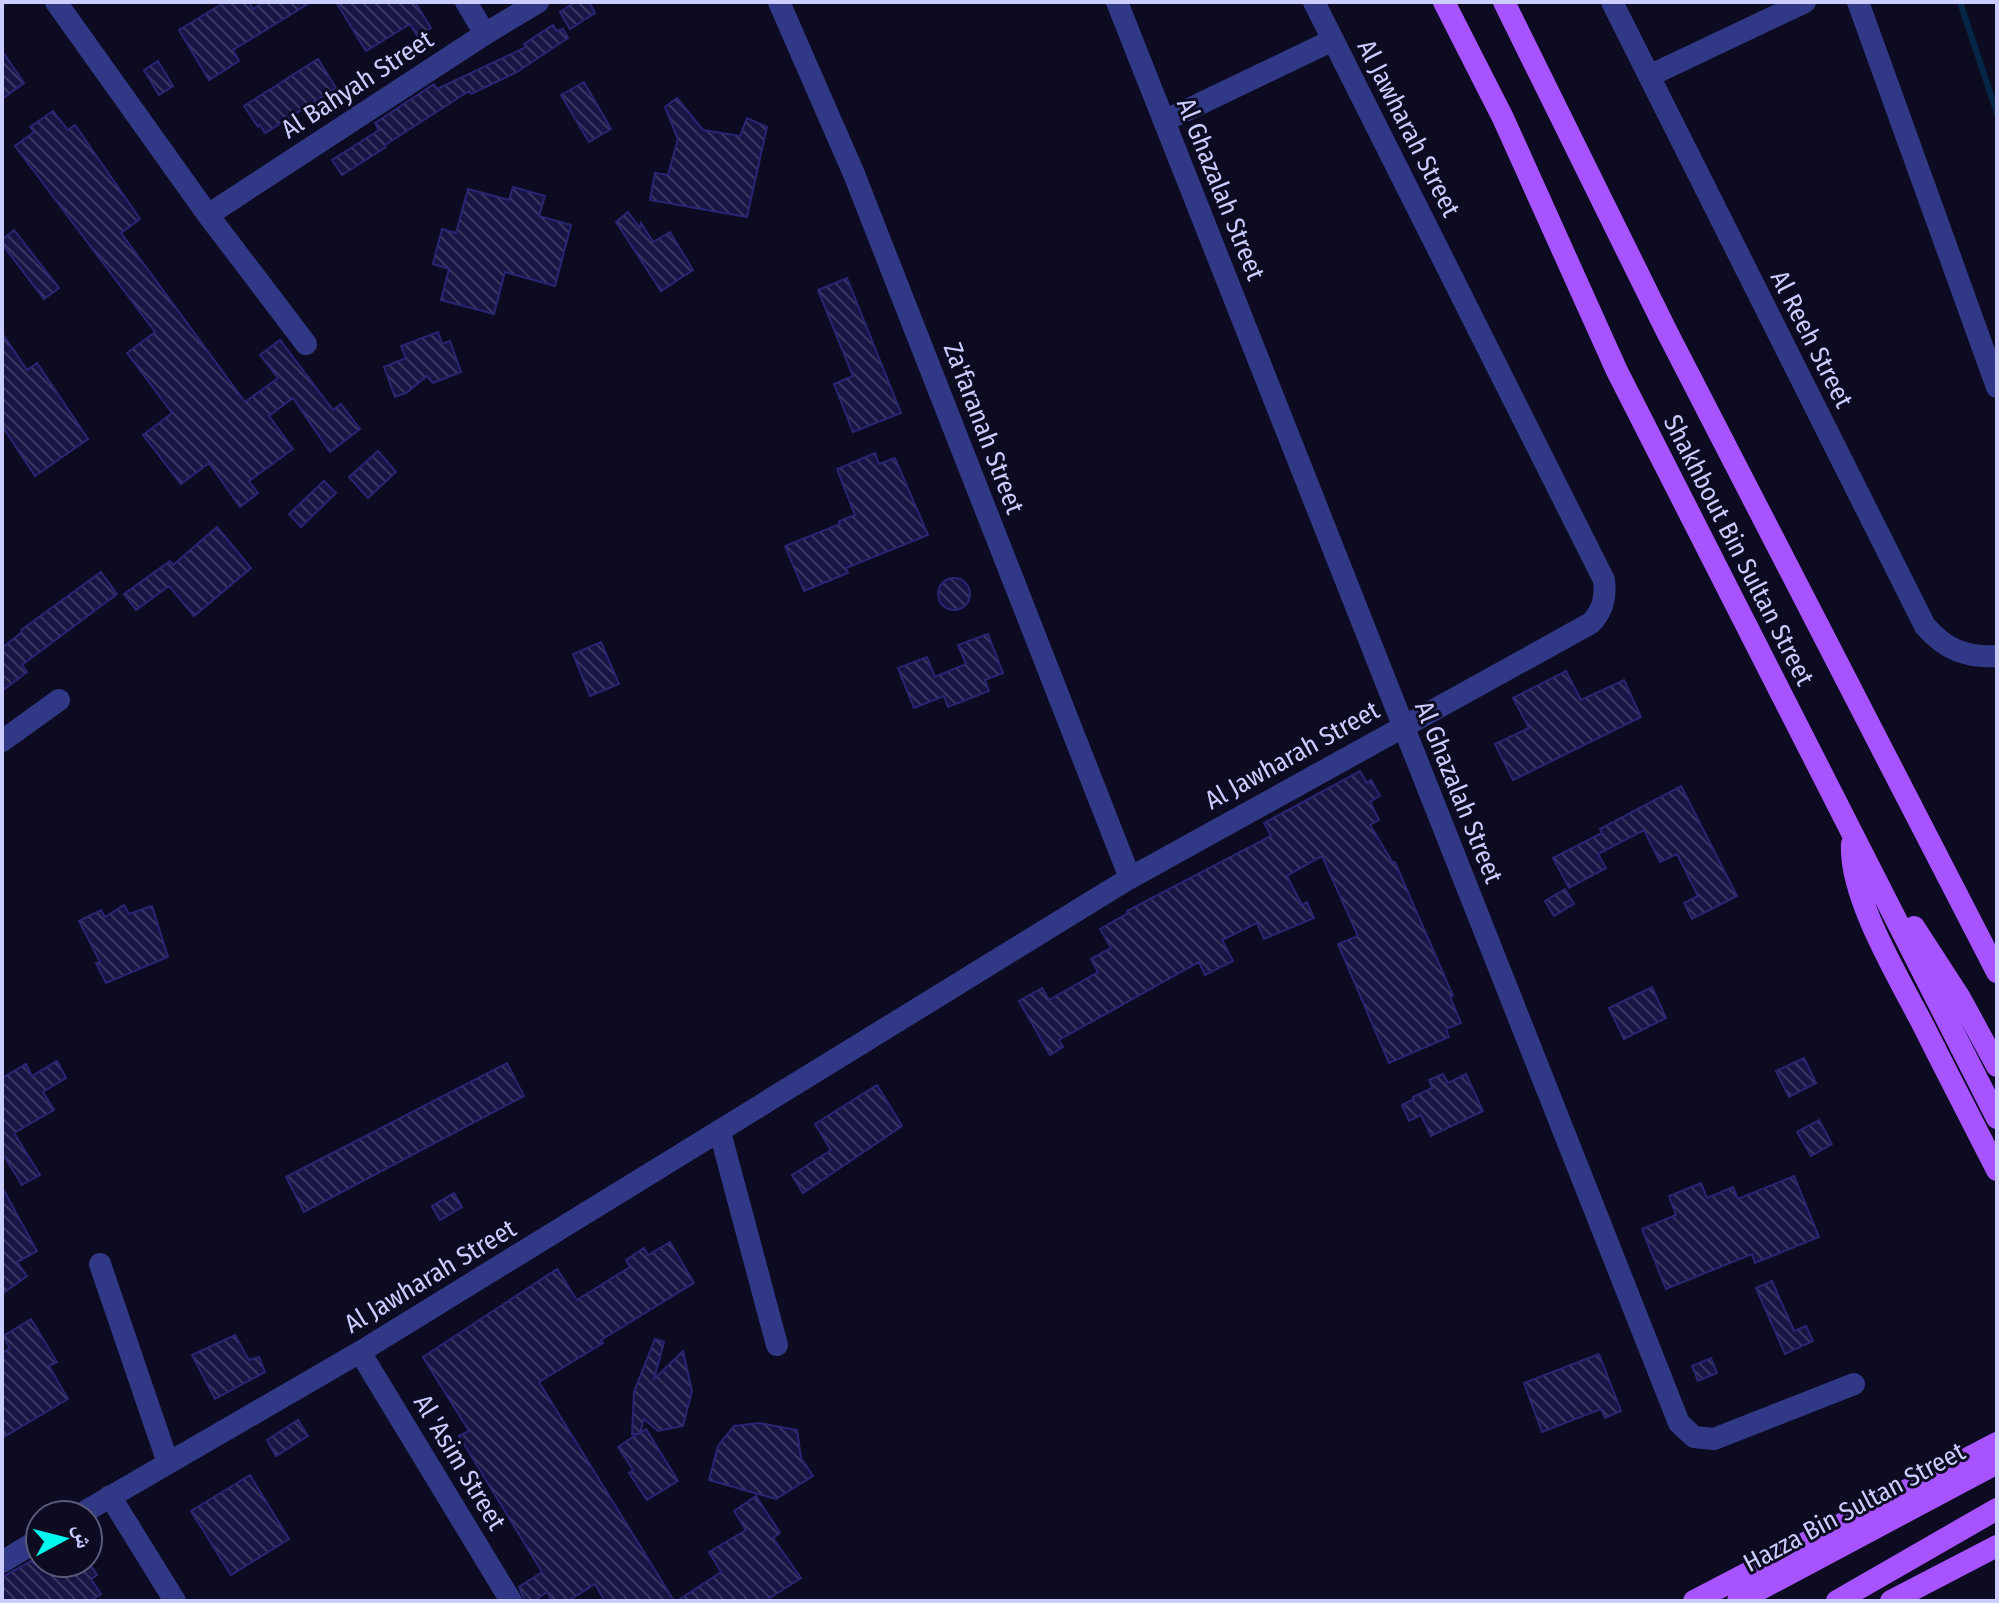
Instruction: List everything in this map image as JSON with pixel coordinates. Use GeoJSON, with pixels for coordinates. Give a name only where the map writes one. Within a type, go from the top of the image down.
{"type":"FeatureCollection","features":[{"type":"Feature","properties":{"kind":"main road","name":"Shakhbout Bin Sultan Street"},"geometry":{"type":"LineString","coordinates":[[1444,2],[1503,118],[1617,371],[1997,1118]]}},
{"type":"Feature","properties":{"kind":"main road","name":"Shakhbout Bin Sultan Street"},"geometry":{"type":"LineString","coordinates":[[1504,2],[1674,346],[1997,972]]}},
{"type":"Feature","properties":{"kind":"main road"},"geometry":{"type":"LineString","coordinates":[[1852,835],[1852,865],[1861,896],[1900,980],[1997,1170]]}},
{"type":"Feature","properties":{"kind":"main road"},"geometry":{"type":"LineString","coordinates":[[1875,880],[1921,937],[1960,998],[1997,1066]]}},
{"type":"Feature","properties":{"kind":"main road"},"geometry":{"type":"LineString","coordinates":[[1694,1601],[1997,1443]]}},
{"type":"Feature","properties":{"kind":"main road","name":"Hazza Bin Sultan Street"},"geometry":{"type":"LineString","coordinates":[[1738,1601],[1997,1463]]}},
{"type":"Feature","properties":{"kind":"main road"},"geometry":{"type":"LineString","coordinates":[[1837,1601],[1997,1509]]}},
{"type":"Feature","properties":{"kind":"main road"},"geometry":{"type":"LineString","coordinates":[[1891,1601],[1996,1546]]}},
{"type":"Feature","properties":{"kind":"street"},"geometry":{"type":"LineString","coordinates":[[56,2],[208,215],[306,344]]}},
{"type":"Feature","properties":{"kind":"street"},"geometry":{"type":"LineString","coordinates":[[466,2],[485,34]]}},
{"type":"Feature","properties":{"kind":"street","name":"Al Bahyah Street"},"geometry":{"type":"LineString","coordinates":[[208,215],[538,2]]}},
{"type":"Feature","properties":{"kind":"street","name":"Za'faranah Street"},"geometry":{"type":"LineString","coordinates":[[779,2],[854,174],[1130,878]]}},
{"type":"Feature","properties":{"kind":"street","name":"Al Ghazalah Street"},"geometry":{"type":"LineString","coordinates":[[1117,2],[1679,1423],[1694,1437],[1714,1439],[1854,1384]]}},
{"type":"Feature","properties":{"kind":"street","name":"Al Jawharah Street"},"geometry":{"type":"LineString","coordinates":[[104,1500],[360,1352],[1130,878],[1591,623],[1604,604],[1604,580],[1314,2]]}},
{"type":"Feature","properties":{"kind":"street","name":"Al Reeh Street"},"geometry":{"type":"LineString","coordinates":[[1612,2],[1925,626],[1935,638],[1957,652],[1981,657],[1997,656]]}},
{"type":"Feature","properties":{"kind":"street"},"geometry":{"type":"LineString","coordinates":[[1649,76],[1805,2]]}},
{"type":"Feature","properties":{"kind":"street"},"geometry":{"type":"LineString","coordinates":[[1858,2],[1997,387]]}},
{"type":"Feature","properties":{"kind":"street"},"geometry":{"type":"LineString","coordinates":[[1164,121],[1333,40]]}},
{"type":"Feature","properties":{"kind":"street"},"geometry":{"type":"LineString","coordinates":[[2,741],[59,700]]}},
{"type":"Feature","properties":{"kind":"street"},"geometry":{"type":"LineString","coordinates":[[720,1132],[777,1345]]}},
{"type":"Feature","properties":{"kind":"street"},"geometry":{"type":"LineString","coordinates":[[100,1264],[168,1463]]}},
{"type":"Feature","properties":{"kind":"street","name":"Al 'Asim Street"},"geometry":{"type":"LineString","coordinates":[[360,1352],[511,1601]]}},
{"type":"Feature","properties":{"kind":"street"},"geometry":{"type":"LineString","coordinates":[[110,1496],[175,1601]]}},
{"type":"Feature","properties":{"kind":"street"},"geometry":{"type":"LineString","coordinates":[[2,1562],[24,1549]]}},
{"type":"Feature","properties":{"kind":"building"},"geometry":{"type":"Polygon","coordinates":[[[225,2],[249,2],[253,9],[264,2],[311,2],[233,50],[239,61],[209,80],[179,30],[225,2]]]}},
{"type":"Feature","properties":{"kind":"building"},"geometry":{"type":"Polygon","coordinates":[[[336,2],[415,2],[431,28],[418,37],[410,24],[366,51],[336,2]]]}},
{"type":"Feature","properties":{"kind":"building"},"geometry":{"type":"Polygon","coordinates":[[[575,2],[589,2],[595,13],[570,29],[560,12],[575,2]]]}},
{"type":"Feature","properties":{"kind":"building"},"geometry":{"type":"Polygon","coordinates":[[[553,25],[557,31],[563,29],[568,38],[517,72],[471,94],[469,91],[342,175],[332,160],[379,130],[375,123],[434,84],[437,89],[526,47],[524,44],[553,25]]]}},
{"type":"Feature","properties":{"kind":"building"},"geometry":{"type":"Polygon","coordinates":[[[2,51],[24,83],[2,99],[2,51]]]}},
{"type":"Feature","properties":{"kind":"building"},"geometry":{"type":"Polygon","coordinates":[[[318,59],[336,88],[265,133],[244,106],[318,59]]]}},
{"type":"Feature","properties":{"kind":"building"},"geometry":{"type":"Polygon","coordinates":[[[158,61],[173,86],[159,95],[144,70],[158,61]]]}},
{"type":"Feature","properties":{"kind":"building"},"geometry":{"type":"Polygon","coordinates":[[[584,82],[611,129],[589,142],[561,95],[584,82]]]}},
{"type":"Feature","properties":{"kind":"building"},"geometry":{"type":"Polygon","coordinates":[[[677,98],[703,130],[740,136],[747,118],[767,127],[747,217],[650,200],[655,173],[668,175],[678,139],[665,107],[677,98]]]}},
{"type":"Feature","properties":{"kind":"building"},"geometry":{"type":"Polygon","coordinates":[[[53,111],[68,130],[75,125],[140,219],[121,233],[245,402],[278,378],[260,355],[280,340],[333,410],[341,404],[360,429],[330,452],[293,398],[269,416],[293,449],[249,481],[258,493],[240,507],[209,463],[181,484],[143,435],[172,413],[127,353],[155,332],[15,146],[34,132],[30,127],[53,111]]]}},
{"type":"Feature","properties":{"kind":"building"},"geometry":{"type":"Polygon","coordinates":[[[513,187],[545,196],[539,216],[571,225],[555,286],[505,272],[494,314],[441,300],[449,269],[433,264],[442,229],[456,233],[468,189],[509,200],[513,187]]]}},
{"type":"Feature","properties":{"kind":"building"},"geometry":{"type":"Polygon","coordinates":[[[628,212],[640,228],[641,223],[653,242],[670,232],[693,270],[661,291],[616,222],[628,212]]]}},
{"type":"Feature","properties":{"kind":"building"},"geometry":{"type":"Polygon","coordinates":[[[14,230],[59,288],[44,299],[2,244],[2,240],[14,230]]]}},
{"type":"Feature","properties":{"kind":"building"},"geometry":{"type":"Polygon","coordinates":[[[847,278],[901,413],[853,432],[834,384],[853,376],[818,290],[847,278]]]}},
{"type":"Feature","properties":{"kind":"building"},"geometry":{"type":"Polygon","coordinates":[[[438,332],[442,344],[450,341],[461,372],[433,383],[427,376],[406,393],[395,397],[384,367],[406,358],[401,346],[438,332]]]}},
{"type":"Feature","properties":{"kind":"building"},"geometry":{"type":"Polygon","coordinates":[[[2,333],[27,370],[37,363],[88,439],[35,476],[2,426],[2,333]]]}},
{"type":"Feature","properties":{"kind":"building"},"geometry":{"type":"Polygon","coordinates":[[[378,451],[396,472],[368,498],[349,477],[378,451]]]}},
{"type":"Feature","properties":{"kind":"building"},"geometry":{"type":"Polygon","coordinates":[[[875,453],[879,464],[895,458],[928,535],[846,568],[848,573],[804,591],[785,546],[855,515],[837,469],[875,453]]]}},
{"type":"Feature","properties":{"kind":"building"},"geometry":{"type":"Polygon","coordinates":[[[324,481],[336,493],[301,527],[289,514],[324,481]]]}},
{"type":"Feature","properties":{"kind":"building"},"geometry":{"type":"Polygon","coordinates":[[[217,527],[251,568],[194,616],[169,586],[136,610],[124,594],[170,561],[173,565],[217,527]]]}},
{"type":"Feature","properties":{"kind":"building"},"geometry":{"type":"Polygon","coordinates":[[[101,572],[117,594],[22,665],[27,672],[2,691],[2,648],[21,630],[101,572]]]}},
{"type":"Feature","properties":{"kind":"building"},"geometry":{"type":"Polygon","coordinates":[[[954,578],[966,582],[970,594],[966,606],[954,610],[942,606],[938,594],[942,582],[954,578]]]}},
{"type":"Feature","properties":{"kind":"building"},"geometry":{"type":"Polygon","coordinates":[[[988,634],[1003,673],[985,680],[989,691],[948,707],[944,696],[914,708],[898,668],[927,657],[935,677],[966,664],[958,645],[988,634]]]}},
{"type":"Feature","properties":{"kind":"building"},"geometry":{"type":"Polygon","coordinates":[[[601,642],[619,684],[590,696],[573,654],[601,642]]]}},
{"type":"Feature","properties":{"kind":"building"},"geometry":{"type":"Polygon","coordinates":[[[1566,671],[1581,700],[1624,680],[1641,717],[1513,780],[1495,744],[1529,728],[1513,698],[1566,671]]]}},
{"type":"Feature","properties":{"kind":"building"},"geometry":{"type":"Polygon","coordinates":[[[1360,771],[1367,783],[1371,780],[1380,796],[1370,802],[1379,820],[1370,825],[1395,862],[1453,996],[1450,997],[1461,1023],[1446,1029],[1449,1037],[1389,1063],[1338,944],[1358,936],[1322,856],[1287,876],[1302,905],[1307,902],[1314,918],[1264,939],[1257,923],[1222,940],[1233,961],[1205,975],[1199,962],[1059,1040],[1063,1047],[1050,1055],[1019,1001],[1042,988],[1049,1000],[1098,972],[1091,959],[1111,948],[1100,929],[1127,911],[1271,836],[1264,823],[1360,771]]]}},
{"type":"Feature","properties":{"kind":"building"},"geometry":{"type":"Polygon","coordinates":[[[1681,786],[1737,896],[1692,919],[1684,903],[1698,896],[1677,854],[1660,862],[1644,830],[1598,854],[1606,868],[1569,888],[1553,858],[1681,786]]]}},
{"type":"Feature","properties":{"kind":"building"},"geometry":{"type":"Polygon","coordinates":[[[1565,889],[1574,904],[1554,916],[1545,901],[1565,889]]]}},
{"type":"Feature","properties":{"kind":"building"},"geometry":{"type":"Polygon","coordinates":[[[124,905],[129,914],[152,906],[168,957],[106,983],[96,963],[100,962],[79,921],[101,910],[105,917],[124,905]]]}},
{"type":"Feature","properties":{"kind":"building"},"geometry":{"type":"Polygon","coordinates":[[[1652,987],[1666,1018],[1624,1039],[1609,1008],[1652,987]]]}},
{"type":"Feature","properties":{"kind":"building"},"geometry":{"type":"Polygon","coordinates":[[[1804,1058],[1816,1083],[1789,1097],[1776,1071],[1804,1058]]]}},
{"type":"Feature","properties":{"kind":"building"},"geometry":{"type":"Polygon","coordinates":[[[57,1061],[66,1078],[43,1092],[54,1110],[14,1133],[40,1175],[22,1185],[2,1153],[2,1078],[26,1064],[32,1076],[57,1061]]]}},
{"type":"Feature","properties":{"kind":"building"},"geometry":{"type":"Polygon","coordinates":[[[507,1063],[524,1096],[304,1212],[286,1177],[507,1063]]]}},
{"type":"Feature","properties":{"kind":"building"},"geometry":{"type":"Polygon","coordinates":[[[1443,1074],[1448,1083],[1466,1074],[1483,1111],[1431,1136],[1421,1115],[1409,1121],[1402,1105],[1432,1088],[1429,1080],[1443,1074]]]}},
{"type":"Feature","properties":{"kind":"building"},"geometry":{"type":"Polygon","coordinates":[[[877,1085],[902,1126],[803,1193],[792,1175],[831,1150],[815,1124],[877,1085]]]}},
{"type":"Feature","properties":{"kind":"building"},"geometry":{"type":"Polygon","coordinates":[[[1819,1120],[1832,1144],[1811,1156],[1797,1132],[1819,1120]]]}},
{"type":"Feature","properties":{"kind":"building"},"geometry":{"type":"Polygon","coordinates":[[[1794,1176],[1819,1237],[1755,1263],[1752,1254],[1666,1289],[1642,1229],[1676,1215],[1669,1196],[1701,1183],[1707,1198],[1733,1187],[1738,1199],[1794,1176]]]}},
{"type":"Feature","properties":{"kind":"building"},"geometry":{"type":"Polygon","coordinates":[[[2,1187],[37,1251],[17,1262],[27,1276],[2,1294],[2,1187]]]}},
{"type":"Feature","properties":{"kind":"building"},"geometry":{"type":"Polygon","coordinates":[[[454,1193],[462,1207],[440,1220],[432,1206],[454,1193]]]}},
{"type":"Feature","properties":{"kind":"building"},"geometry":{"type":"Polygon","coordinates":[[[670,1242],[694,1283],[539,1382],[674,1601],[605,1601],[595,1584],[568,1601],[552,1601],[547,1592],[534,1601],[525,1601],[519,1587],[542,1572],[459,1436],[469,1431],[423,1357],[557,1269],[577,1300],[630,1267],[626,1260],[644,1248],[648,1255],[670,1242]]]}},
{"type":"Feature","properties":{"kind":"building"},"geometry":{"type":"Polygon","coordinates":[[[1772,1281],[1794,1331],[1806,1326],[1813,1341],[1785,1354],[1756,1288],[1772,1281]]]}},
{"type":"Feature","properties":{"kind":"building"},"geometry":{"type":"Polygon","coordinates":[[[31,1319],[57,1362],[49,1366],[68,1399],[2,1438],[2,1353],[10,1348],[3,1336],[31,1319]]]}},
{"type":"Feature","properties":{"kind":"building"},"geometry":{"type":"Polygon","coordinates":[[[235,1335],[249,1360],[259,1357],[265,1372],[215,1399],[192,1355],[235,1335]]]}},
{"type":"Feature","properties":{"kind":"building"},"geometry":{"type":"Polygon","coordinates":[[[655,1339],[664,1342],[654,1379],[683,1351],[692,1391],[683,1426],[658,1431],[644,1419],[640,1433],[646,1429],[678,1481],[647,1500],[629,1473],[633,1470],[618,1447],[637,1434],[632,1434],[634,1392],[655,1339]]]}},
{"type":"Feature","properties":{"kind":"building"},"geometry":{"type":"Polygon","coordinates":[[[1599,1354],[1621,1411],[1605,1418],[1601,1409],[1542,1432],[1524,1383],[1599,1354]]]}},
{"type":"Feature","properties":{"kind":"building"},"geometry":{"type":"Polygon","coordinates":[[[1711,1358],[1717,1373],[1698,1381],[1692,1366],[1711,1358]]]}},
{"type":"Feature","properties":{"kind":"building"},"geometry":{"type":"Polygon","coordinates":[[[298,1420],[308,1436],[276,1456],[267,1440],[298,1420]]]}},
{"type":"Feature","properties":{"kind":"building"},"geometry":{"type":"Polygon","coordinates":[[[759,1423],[797,1430],[801,1458],[813,1476],[776,1499],[709,1480],[718,1446],[734,1426],[759,1423]]]}},
{"type":"Feature","properties":{"kind":"building"},"geometry":{"type":"Polygon","coordinates":[[[250,1475],[289,1539],[231,1575],[191,1511],[250,1475]]]}},
{"type":"Feature","properties":{"kind":"building"},"geometry":{"type":"Polygon","coordinates":[[[756,1496],[780,1533],[773,1538],[801,1578],[765,1601],[677,1601],[721,1572],[709,1552],[746,1530],[734,1511],[756,1496]]]}},
{"type":"Feature","properties":{"kind":"building"},"geometry":{"type":"Polygon","coordinates":[[[24,1565],[24,1579],[91,1579],[101,1594],[90,1601],[2,1601],[2,1577],[24,1565]]]}},
{"type":"Feature","properties":{"kind":"waterway"},"geometry":{"type":"LineString","coordinates":[[1960,2],[1997,113]]}}]}
